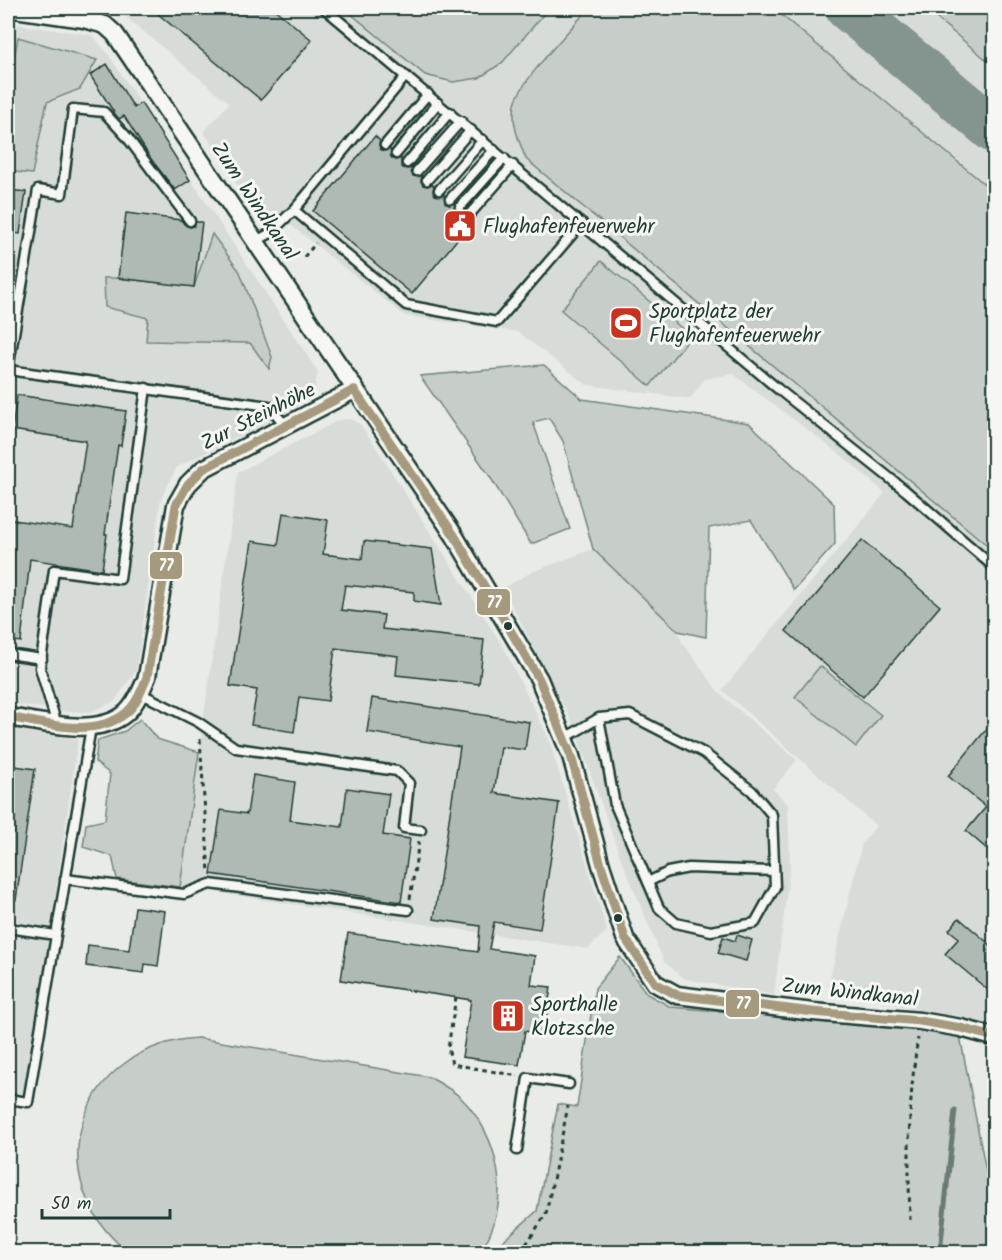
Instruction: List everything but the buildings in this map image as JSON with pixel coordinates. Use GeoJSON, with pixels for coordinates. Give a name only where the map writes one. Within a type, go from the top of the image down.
{"type":"FeatureCollection","features":[{"type":"Feature","properties":{"kind":"street","name":"Zum Windkanal"},"geometry":{"type":"LineString","coordinates":[[8,8],[84,19],[105,25],[110,30],[256,241],[354,390],[454,535],[539,679],[565,738],[601,865],[625,938],[655,982],[677,995],[813,1012],[920,1021],[994,1036]]}},
{"type":"Feature","properties":{"kind":"street","name":"Zur Steinhöhe"},"geometry":{"type":"LineString","coordinates":[[8,717],[57,725],[91,727],[108,723],[126,713],[140,693],[147,677],[176,505],[188,484],[203,469],[354,390]]}},
{"type":"Feature","properties":{"kind":"lane"},"geometry":{"type":"LineString","coordinates":[[324,8],[778,389],[906,491],[994,567]]}},
{"type":"Feature","properties":{"kind":"lane"},"geometry":{"type":"LineString","coordinates":[[256,241],[269,234],[294,210],[406,76]]}},
{"type":"Feature","properties":{"kind":"lane"},"geometry":{"type":"LineString","coordinates":[[386,145],[428,94]]}},
{"type":"Feature","properties":{"kind":"lane"},"geometry":{"type":"LineString","coordinates":[[396,154],[438,103]]}},
{"type":"Feature","properties":{"kind":"lane"},"geometry":{"type":"LineString","coordinates":[[189,221],[127,137],[104,112],[73,109],[62,194],[38,190],[8,370],[269,406],[286,426]]}},
{"type":"Feature","properties":{"kind":"lane"},"geometry":{"type":"LineString","coordinates":[[407,163],[450,112]]}},
{"type":"Feature","properties":{"kind":"lane"},"geometry":{"type":"LineString","coordinates":[[417,171],[461,121]]}},
{"type":"Feature","properties":{"kind":"lane"},"geometry":{"type":"LineString","coordinates":[[427,180],[471,130]]}},
{"type":"Feature","properties":{"kind":"lane"},"geometry":{"type":"LineString","coordinates":[[439,190],[483,140]]}},
{"type":"Feature","properties":{"kind":"lane"},"geometry":{"type":"LineString","coordinates":[[450,199],[494,150]]}},
{"type":"Feature","properties":{"kind":"lane"},"geometry":{"type":"LineString","coordinates":[[460,207],[504,158]]}},
{"type":"Feature","properties":{"kind":"lane"},"geometry":{"type":"LineString","coordinates":[[469,215],[513,165]]}},
{"type":"Feature","properties":{"kind":"lane"},"geometry":{"type":"LineString","coordinates":[[294,210],[406,305],[496,322],[582,223]]}},
{"type":"Feature","properties":{"kind":"lane"},"geometry":{"type":"LineString","coordinates":[[57,725],[40,668],[54,570],[120,579],[146,388]]}},
{"type":"Feature","properties":{"kind":"lane"},"geometry":{"type":"LineString","coordinates":[[8,654],[42,659]]}},
{"type":"Feature","properties":{"kind":"lane"},"geometry":{"type":"LineString","coordinates":[[140,693],[198,722],[236,748],[397,771],[408,783],[404,828],[421,830]]}},
{"type":"Feature","properties":{"kind":"lane"},"geometry":{"type":"LineString","coordinates":[[565,738],[600,718],[630,715],[704,753],[752,791],[772,814],[775,887],[755,923],[711,931],[676,923],[658,908],[615,805],[605,758],[600,718]]}},
{"type":"Feature","properties":{"kind":"lane"},"geometry":{"type":"LineString","coordinates":[[8,1099],[28,1102],[91,727]]}},
{"type":"Feature","properties":{"kind":"lane"},"geometry":{"type":"LineString","coordinates":[[648,882],[668,872],[689,868],[774,870]]}},
{"type":"Feature","properties":{"kind":"lane"},"geometry":{"type":"LineString","coordinates":[[65,879],[184,894],[210,884],[408,910]]}},
{"type":"Feature","properties":{"kind":"lane"},"geometry":{"type":"LineString","coordinates":[[8,928],[56,935]]}},
{"type":"Feature","properties":{"kind":"lane"},"geometry":{"type":"LineString","coordinates":[[517,1150],[528,1078],[570,1084]]}},
{"type":"Feature","properties":{"kind":"path"},"geometry":{"type":"LineString","coordinates":[[304,257],[323,234]]}},
{"type":"Feature","properties":{"kind":"path"},"geometry":{"type":"LineString","coordinates":[[198,722],[210,884]]}},
{"type":"Feature","properties":{"kind":"path"},"geometry":{"type":"LineString","coordinates":[[408,910],[421,830]]}},
{"type":"Feature","properties":{"kind":"path"},"geometry":{"type":"LineString","coordinates":[[456,998],[448,1048],[452,1064],[528,1078]]}},
{"type":"Feature","properties":{"kind":"path"},"geometry":{"type":"LineString","coordinates":[[910,1220],[908,1151],[910,1083],[920,1021]]}},
{"type":"Feature","properties":{"kind":"path"},"geometry":{"type":"LineString","coordinates":[[521,1252],[546,1214],[568,1106]]}},
{"type":"Feature","properties":{"kind":"shaded area"},"geometry":{"type":"Polygon","coordinates":[[[96,8],[994,8],[994,684],[990,689],[994,685],[994,1027],[850,994],[828,986],[862,843],[876,826],[722,690],[885,493],[846,459],[733,374],[705,379],[690,399],[587,385],[518,332],[405,316],[273,211],[261,223],[204,132],[229,103],[119,11],[96,8]]]}},
{"type":"Feature","properties":{"kind":"shaded area"},"geometry":{"type":"Polygon","coordinates":[[[344,8],[549,8],[502,63],[479,78],[453,82],[425,75],[344,8]]]}},
{"type":"Feature","properties":{"kind":"shaded area"},"geometry":{"type":"Polygon","coordinates":[[[589,8],[773,8],[994,192],[994,551],[526,159],[516,132],[514,118],[515,104],[519,94],[536,69],[589,8]]]}},
{"type":"Feature","properties":{"kind":"shaded area"},"geometry":{"type":"Polygon","coordinates":[[[924,8],[994,8],[994,66],[924,8]]]}},
{"type":"Feature","properties":{"kind":"shaded area"},"geometry":{"type":"Polygon","coordinates":[[[8,23],[92,35],[106,51],[318,372],[314,390],[299,406],[177,467],[161,499],[136,671],[114,702],[90,712],[67,712],[8,703],[8,23]]]}},
{"type":"Feature","properties":{"kind":"shaded area"},"geometry":{"type":"Polygon","coordinates":[[[18,37],[97,60],[80,89],[47,102],[32,174],[8,171],[8,92],[18,37]]]}},
{"type":"Feature","properties":{"kind":"shaded area"},"geometry":{"type":"Polygon","coordinates":[[[212,234],[240,272],[272,357],[269,369],[250,343],[146,341],[148,318],[105,307],[104,278],[194,287],[212,234]]]}},
{"type":"Feature","properties":{"kind":"shaded area","name":"Sportplatz der Flughafenfeuerwehr"},"geometry":{"type":"Polygon","coordinates":[[[601,261],[691,336],[650,386],[561,310],[601,261]]]}},
{"type":"Feature","properties":{"kind":"shaded area"},"geometry":{"type":"Polygon","coordinates":[[[544,365],[582,399],[749,423],[834,504],[835,544],[794,590],[751,520],[709,528],[706,637],[678,631],[593,549],[563,441],[549,418],[533,422],[570,529],[531,544],[489,475],[420,376],[544,365]]]}},
{"type":"Feature","properties":{"kind":"shaded area"},"geometry":{"type":"Polygon","coordinates":[[[350,419],[360,424],[370,438],[504,648],[549,739],[607,931],[588,949],[180,887],[238,472],[339,420],[350,419]]]}},
{"type":"Feature","properties":{"kind":"shaded area"},"geometry":{"type":"Polygon","coordinates":[[[593,549],[678,631],[682,642],[720,694],[797,760],[773,789],[788,804],[790,866],[774,995],[685,979],[664,962],[620,856],[572,722],[503,588],[532,572],[593,549]]]}},
{"type":"Feature","properties":{"kind":"shaded area"},"geometry":{"type":"Polygon","coordinates":[[[820,666],[881,715],[856,747],[795,697],[820,666]]]}},
{"type":"Feature","properties":{"kind":"shaded area"},"geometry":{"type":"Polygon","coordinates":[[[140,719],[157,739],[199,752],[180,887],[117,879],[112,856],[83,847],[86,824],[105,820],[110,774],[95,762],[98,740],[125,731],[140,719]]]}},
{"type":"Feature","properties":{"kind":"shaded area"},"geometry":{"type":"Polygon","coordinates":[[[8,728],[78,739],[27,1091],[22,1097],[8,1095],[8,728]]]}},
{"type":"Feature","properties":{"kind":"shaded area"},"geometry":{"type":"Polygon","coordinates":[[[620,957],[647,994],[671,1007],[919,1028],[960,1036],[994,1213],[994,1252],[490,1252],[537,1211],[558,1104],[577,1107],[595,988],[620,957]]]}},
{"type":"Feature","properties":{"kind":"shaded area"},"geometry":{"type":"Polygon","coordinates":[[[198,1038],[429,1077],[457,1094],[474,1113],[485,1131],[498,1172],[497,1213],[480,1252],[128,1252],[99,1222],[83,1188],[78,1154],[84,1120],[99,1089],[124,1064],[157,1046],[198,1038]]]}},
{"type":"Feature","properties":{"kind":"waterway"},"geometry":{"type":"LineString","coordinates":[[940,1252],[955,1110]]}},
{"type":"Feature","properties":{"kind":"taxiway"},"geometry":{"type":"LineString","coordinates":[[848,8],[994,130]]}},
{"type":"Feature","properties":{"kind":"transit line","name":"77"},"geometry":{"type":"LineString","coordinates":[[354,390],[454,535],[539,679],[571,756],[601,865],[625,938],[655,983],[677,995],[813,1012],[920,1021],[961,1028],[994,1037]]}},
{"type":"Feature","properties":{"kind":"transit line","name":"77"},"geometry":{"type":"LineString","coordinates":[[8,717],[68,727],[84,727],[113,721],[126,713],[139,696],[147,677],[176,505],[188,484],[203,469],[354,390]]}},
{"type":"Feature","properties":{"kind":"place","name":"Flughafenfeuerwehr"},"geometry":{"type":"Point","coordinates":[460,226]}},
{"type":"Feature","properties":{"kind":"place","name":"Sportplatz der Flughafenfeuerwehr"},"geometry":{"type":"Point","coordinates":[626,323]}},
{"type":"Feature","properties":{"kind":"place","name":"Sporthalle Klotzsche"},"geometry":{"type":"Point","coordinates":[508,1016]}}]}
